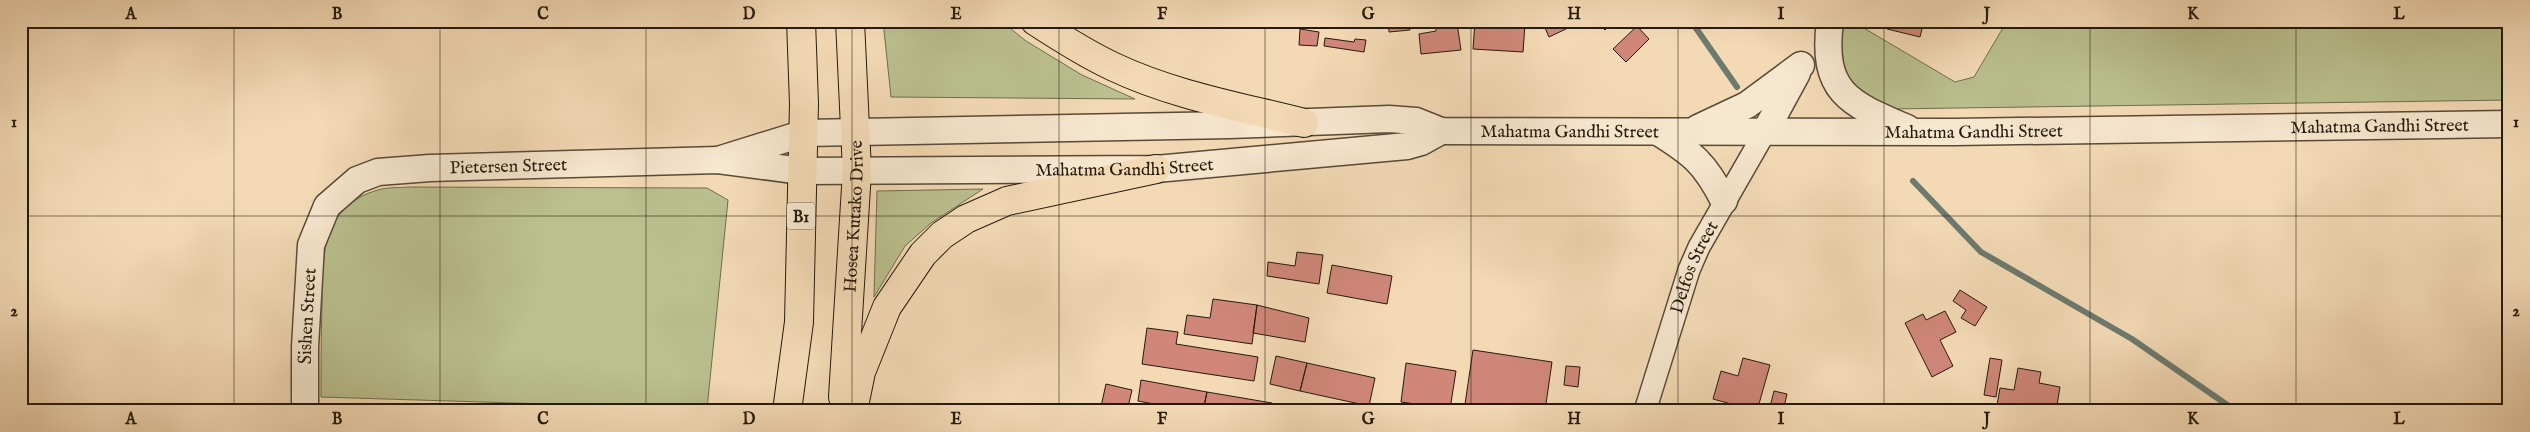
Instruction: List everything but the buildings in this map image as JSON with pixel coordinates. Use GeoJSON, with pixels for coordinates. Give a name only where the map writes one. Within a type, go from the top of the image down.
{"type":"FeatureCollection","features":[{"type":"Feature","properties":{"kind":"main road","name":"B1"},"geometry":{"type":"LineString","coordinates":[[787,411],[798,322],[803,134],[801,21]]}},
{"type":"Feature","properties":{"kind":"main road","name":"Hosea Kutako Drive"},"geometry":{"type":"LineString","coordinates":[[842,411],[857,171],[850,21]]}},
{"type":"Feature","properties":{"kind":"main road"},"geometry":{"type":"LineString","coordinates":[[1035,21],[1074,46],[1116,67],[1165,86],[1304,123]]}},
{"type":"Feature","properties":{"kind":"main road"},"geometry":{"type":"LineString","coordinates":[[853,411],[861,372],[887,307],[923,254],[942,235],[966,218],[1007,200],[1156,169]]}},
{"type":"Feature","properties":{"kind":"street"},"geometry":{"type":"LineString","coordinates":[[1765,132],[1801,65],[1829,21]]}},
{"type":"Feature","properties":{"kind":"street"},"geometry":{"type":"LineString","coordinates":[[1829,21],[1828,58],[1839,89],[1864,108],[1915,132]]}},
{"type":"Feature","properties":{"kind":"street"},"geometry":{"type":"LineString","coordinates":[[1690,132],[1747,105],[1801,65]]}},
{"type":"Feature","properties":{"kind":"street","name":"Mahatma Gandhi Street"},"geometry":{"type":"LineString","coordinates":[[803,134],[1304,123],[1389,119],[1416,121],[1441,131],[1658,132],[1915,132],[2509,124]]}},
{"type":"Feature","properties":{"kind":"street","name":"Mahatma Gandhi Street"},"geometry":{"type":"LineString","coordinates":[[802,171],[1156,169],[1407,146],[1421,142],[1441,131]]}},
{"type":"Feature","properties":{"kind":"street"},"geometry":{"type":"LineString","coordinates":[[1658,132],[1692,153],[1701,162],[1724,201]]}},
{"type":"Feature","properties":{"kind":"street","name":"Delfos Street"},"geometry":{"type":"LineString","coordinates":[[1644,411],[1689,270],[1724,201],[1765,132]]}},
{"type":"Feature","properties":{"kind":"street","name":"Pietersen Street"},"geometry":{"type":"LineString","coordinates":[[718,160],[803,134]]}},
{"type":"Feature","properties":{"kind":"street","name":"Pietersen Street"},"geometry":{"type":"LineString","coordinates":[[320,222],[327,206],[340,193],[357,180],[378,172],[430,168],[718,160],[802,171]]}},
{"type":"Feature","properties":{"kind":"street","name":"Sishen Street"},"geometry":{"type":"LineString","coordinates":[[305,411],[309,270],[311,245],[320,222]]}},
{"type":"Feature","properties":{"kind":"green space"},"geometry":{"type":"Polygon","coordinates":[[[883,21],[1001,21],[1026,41],[1082,75],[1135,99],[891,97],[883,21]]]}},
{"type":"Feature","properties":{"kind":"green space"},"geometry":{"type":"Polygon","coordinates":[[[1843,21],[1852,21],[1955,82],[1974,77],[2007,21],[2509,21],[2509,100],[1889,109],[1848,88],[1836,51],[1843,21]]]}},
{"type":"Feature","properties":{"kind":"green space"},"geometry":{"type":"Polygon","coordinates":[[[408,187],[707,188],[728,200],[707,409],[321,397],[323,269],[329,236],[335,221],[345,208],[359,198],[382,189],[408,187]]]}},
{"type":"Feature","properties":{"kind":"green space"},"geometry":{"type":"Polygon","coordinates":[[[983,189],[931,223],[905,246],[874,297],[877,191],[983,189]]]}},
{"type":"Feature","properties":{"kind":"waterway"},"geometry":{"type":"LineString","coordinates":[[1691,21],[1737,87]]}},
{"type":"Feature","properties":{"kind":"waterway"},"geometry":{"type":"LineString","coordinates":[[1913,181],[1981,252],[2132,339],[2236,411]]}}]}
